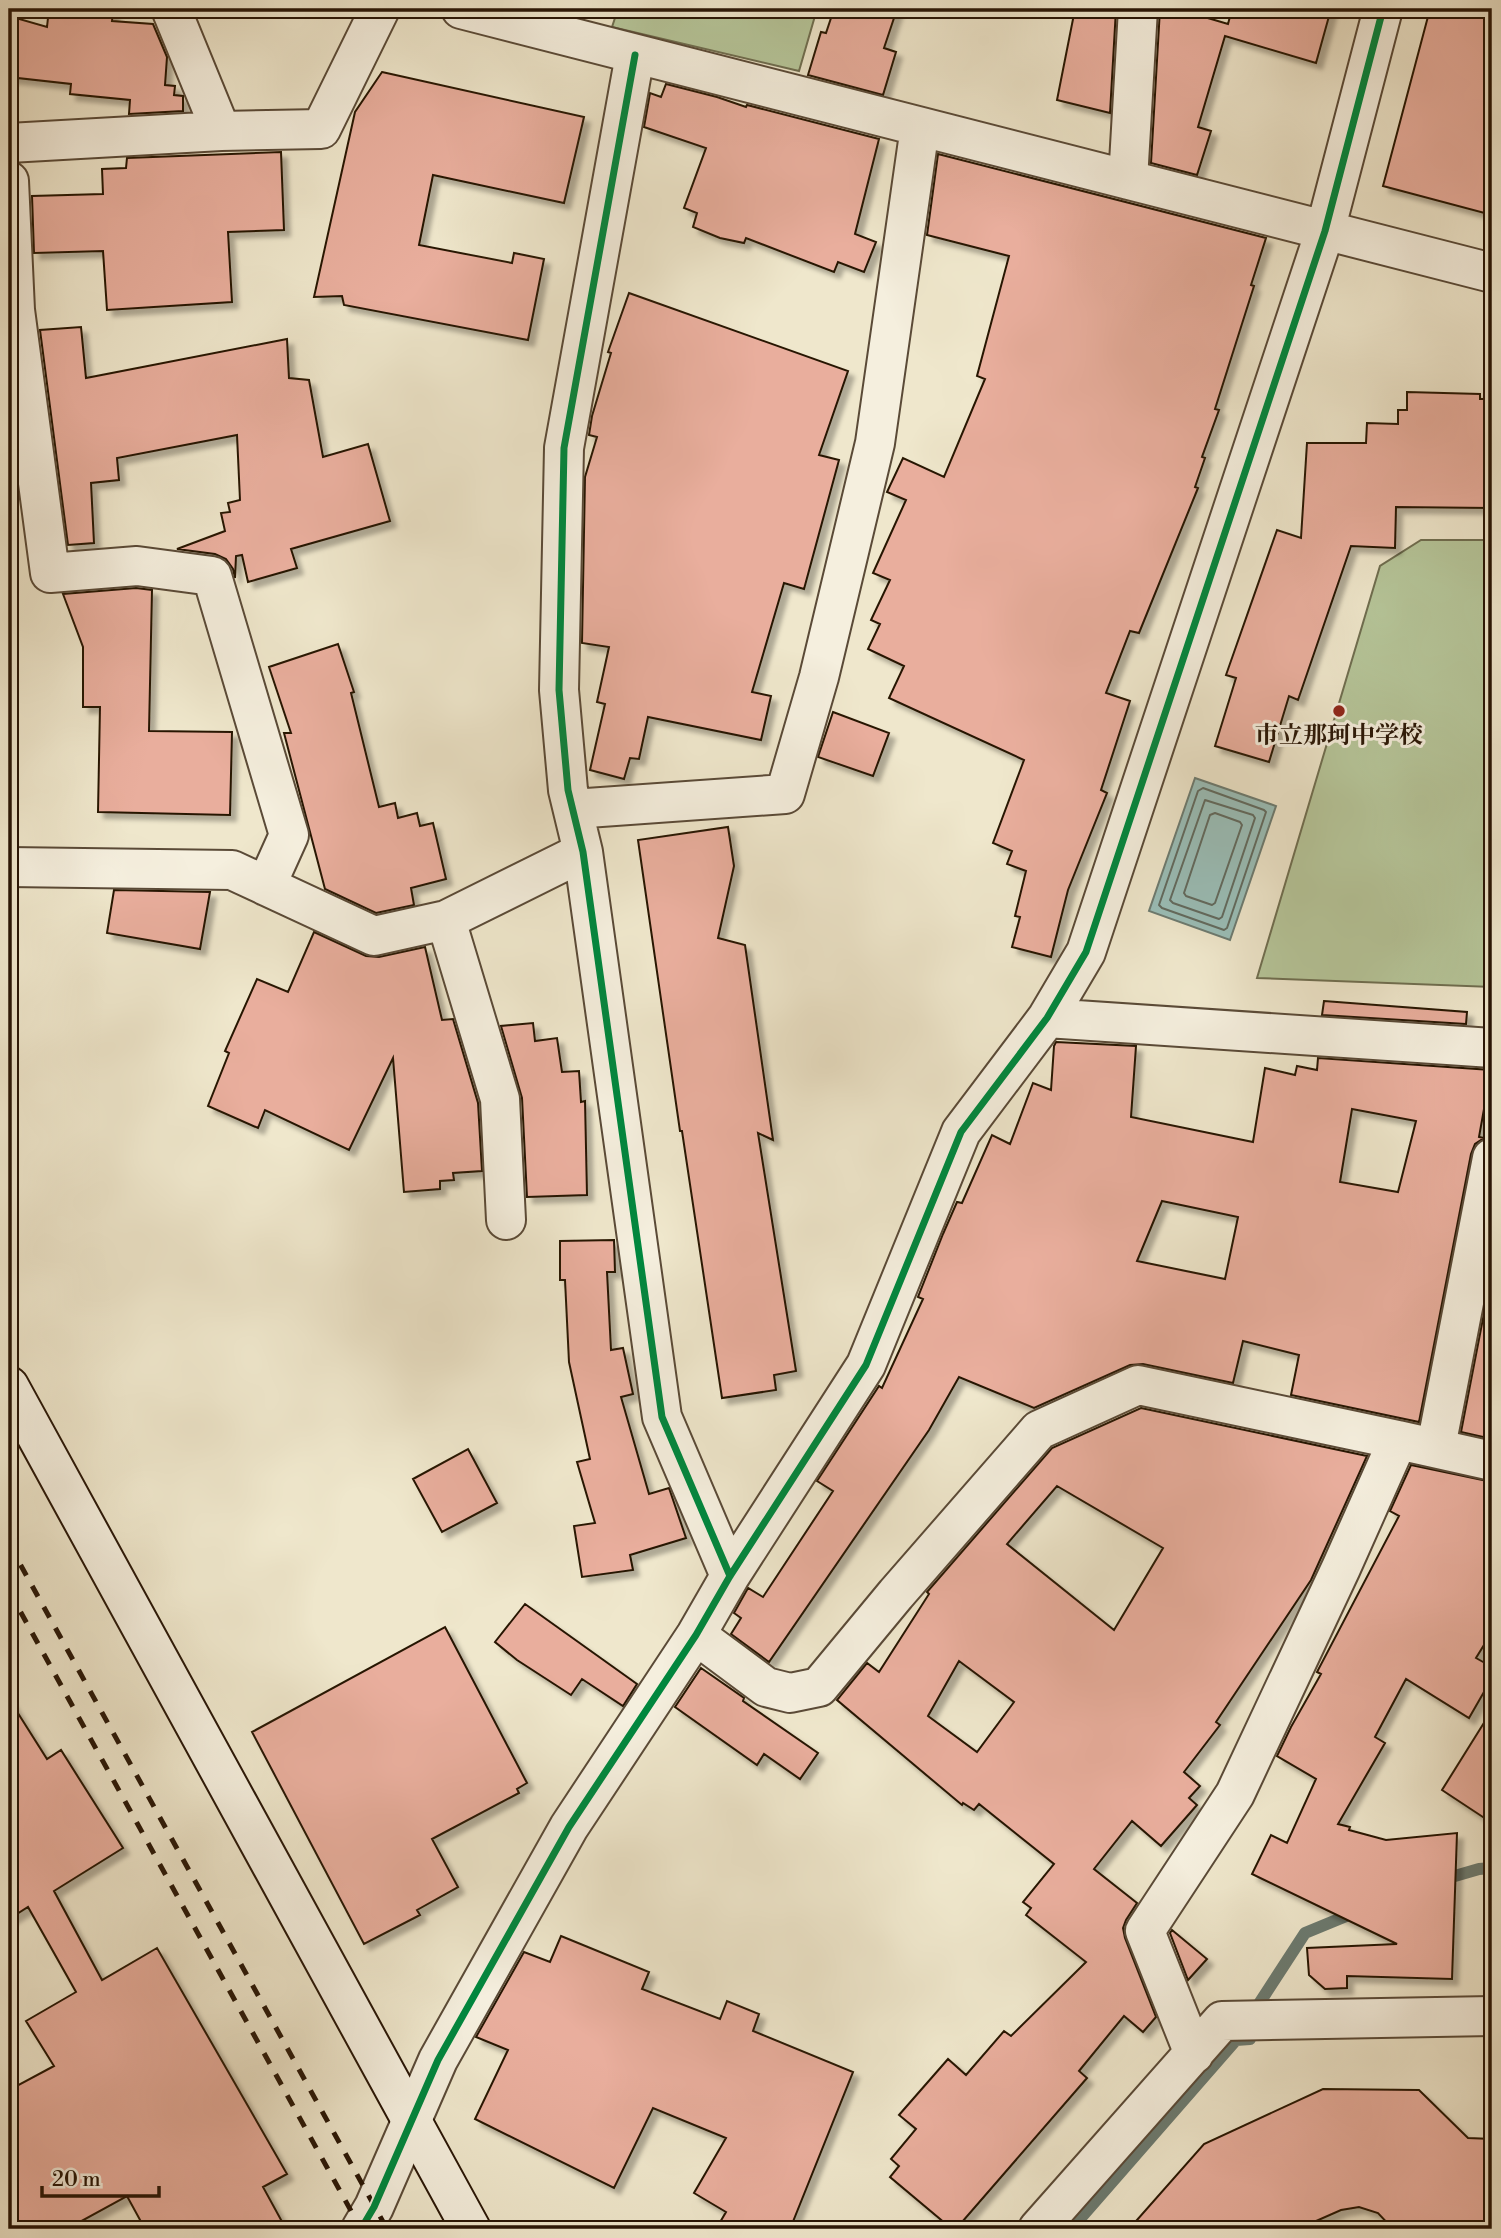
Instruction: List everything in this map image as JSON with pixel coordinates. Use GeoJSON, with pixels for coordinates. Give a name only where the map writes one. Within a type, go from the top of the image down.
{"type":"FeatureCollection","features":[{"type":"Feature","properties":{"kind":"street"},"geometry":{"type":"LineString","coordinates":[[171,9],[221,131]]}},
{"type":"Feature","properties":{"kind":"street"},"geometry":{"type":"LineString","coordinates":[[9,143],[221,131],[321,129],[380,9]]}},
{"type":"Feature","properties":{"kind":"street"},"geometry":{"type":"LineString","coordinates":[[461,9],[1492,273]]}},
{"type":"Feature","properties":{"kind":"street"},"geometry":{"type":"LineString","coordinates":[[1128,180],[1138,9]]}},
{"type":"Feature","properties":{"kind":"street"},"geometry":{"type":"LineString","coordinates":[[361,2229],[374,2207],[438,2060],[569,1827],[696,1635],[730,1576],[866,1365],[961,1132],[1047,1018],[1086,952],[1325,231],[1383,9]]}},
{"type":"Feature","properties":{"kind":"street"},"geometry":{"type":"LineString","coordinates":[[635,55],[564,449],[559,690],[568,790],[583,852],[662,1417],[730,1576]]}},
{"type":"Feature","properties":{"kind":"street"},"geometry":{"type":"LineString","coordinates":[[573,809],[785,794],[819,677],[875,443],[920,127]]}},
{"type":"Feature","properties":{"kind":"street"},"geometry":{"type":"LineString","coordinates":[[9,181],[15,310],[50,573],[137,566],[212,576],[289,835],[266,887]]}},
{"type":"Feature","properties":{"kind":"street"},"geometry":{"type":"LineString","coordinates":[[9,867],[232,870],[374,936],[446,920],[583,852]]}},
{"type":"Feature","properties":{"kind":"street"},"geometry":{"type":"LineString","coordinates":[[446,920],[500,1099],[506,1220]]}},
{"type":"Feature","properties":{"kind":"street"},"geometry":{"type":"LineString","coordinates":[[1047,1018],[1492,1048]]}},
{"type":"Feature","properties":{"kind":"street"},"geometry":{"type":"LineString","coordinates":[[1436,1447],[1492,1158]]}},
{"type":"Feature","properties":{"kind":"street"},"geometry":{"type":"LineString","coordinates":[[696,1635],[766,1687],[790,1693],[819,1687],[1039,1430],[1138,1385],[1492,1461]]}},
{"type":"Feature","properties":{"kind":"street"},"geometry":{"type":"LineString","coordinates":[[9,1386],[471,2229]]}},
{"type":"Feature","properties":{"kind":"street"},"geometry":{"type":"LineString","coordinates":[[1194,2054],[1145,1931],[1235,1794],[1336,1580],[1398,1440]]}},
{"type":"Feature","properties":{"kind":"street"},"geometry":{"type":"LineString","coordinates":[[1038,2229],[1222,2021],[1492,2016]]}},
{"type":"Feature","properties":{"kind":"green space"},"geometry":{"type":"Polygon","coordinates":[[[618,9],[817,9],[799,71],[612,27],[618,9]]]}},
{"type":"Feature","properties":{"kind":"green space"},"geometry":{"type":"Polygon","coordinates":[[[1421,540],[1492,540],[1492,987],[1257,978],[1380,566],[1421,540]]]}},
{"type":"Feature","properties":{"kind":"water"},"geometry":{"type":"Polygon","coordinates":[[[1195,778],[1276,806],[1230,940],[1149,911],[1195,778]]]}},
{"type":"Feature","properties":{"kind":"building"},"geometry":{"type":"Polygon","coordinates":[[[49,9],[113,12],[112,21],[153,24],[167,57],[165,85],[175,86],[174,95],[183,96],[183,111],[129,114],[130,100],[70,94],[71,84],[9,77],[9,16],[47,27],[49,9]]]}},
{"type":"Feature","properties":{"kind":"building"},"geometry":{"type":"Polygon","coordinates":[[[834,9],[897,9],[884,48],[896,52],[883,95],[808,75],[821,32],[826,33],[834,9]]]}},
{"type":"Feature","properties":{"kind":"building"},"geometry":{"type":"Polygon","coordinates":[[[1075,9],[1116,9],[1110,113],[1057,100],[1075,9]]]}},
{"type":"Feature","properties":{"kind":"building"},"geometry":{"type":"Polygon","coordinates":[[[1160,9],[1177,9],[1228,24],[1232,9],[1331,9],[1316,63],[1225,36],[1198,127],[1211,131],[1197,175],[1151,163],[1160,9]]]}},
{"type":"Feature","properties":{"kind":"building"},"geometry":{"type":"Polygon","coordinates":[[[1430,9],[1492,9],[1492,215],[1383,186],[1430,9]]]}},
{"type":"Feature","properties":{"kind":"building"},"geometry":{"type":"Polygon","coordinates":[[[382,72],[584,117],[564,203],[433,175],[419,245],[512,263],[514,253],[544,259],[528,340],[344,305],[342,296],[314,297],[355,112],[382,72]]]}},
{"type":"Feature","properties":{"kind":"building"},"geometry":{"type":"Polygon","coordinates":[[[666,84],[746,107],[747,105],[879,139],[855,234],[876,242],[864,272],[838,262],[834,272],[746,238],[744,243],[720,238],[693,227],[697,213],[684,208],[706,148],[644,127],[650,93],[661,97],[666,84]]]}},
{"type":"Feature","properties":{"kind":"building"},"geometry":{"type":"Polygon","coordinates":[[[281,152],[284,230],[228,232],[232,302],[107,310],[103,251],[34,253],[32,196],[103,194],[102,169],[126,168],[127,158],[281,152]]]}},
{"type":"Feature","properties":{"kind":"building"},"geometry":{"type":"Polygon","coordinates":[[[938,154],[1266,238],[1251,285],[1254,286],[1215,409],[1219,410],[1202,457],[1205,458],[1195,487],[1198,488],[1139,633],[1130,631],[1106,693],[1130,701],[1101,790],[1107,793],[1068,890],[1051,957],[1012,947],[1020,917],[1015,916],[1026,871],[1007,864],[1012,851],[993,843],[1024,760],[889,698],[904,666],[868,649],[880,624],[871,620],[890,580],[873,573],[906,500],[887,492],[903,458],[944,477],[985,379],[977,376],[1009,256],[927,235],[938,154]]]}},
{"type":"Feature","properties":{"kind":"building"},"geometry":{"type":"Polygon","coordinates":[[[629,293],[848,371],[819,455],[839,460],[804,589],[784,583],[752,692],[771,696],[761,740],[648,717],[639,759],[630,758],[624,779],[590,770],[605,704],[597,702],[609,647],[582,643],[585,477],[597,437],[589,435],[611,353],[608,352],[629,293]]]}},
{"type":"Feature","properties":{"kind":"building"},"geometry":{"type":"Polygon","coordinates":[[[81,327],[86,378],[287,339],[289,378],[309,380],[323,457],[368,444],[390,521],[291,549],[297,568],[248,582],[242,555],[236,556],[235,578],[226,559],[215,554],[177,549],[225,531],[221,513],[230,512],[228,503],[240,500],[237,435],[117,458],[119,480],[91,483],[94,543],[68,545],[40,330],[81,327]]]}},
{"type":"Feature","properties":{"kind":"building"},"geometry":{"type":"Polygon","coordinates":[[[1407,392],[1480,394],[1480,399],[1486,399],[1485,444],[1492,444],[1492,508],[1396,507],[1395,548],[1351,546],[1298,700],[1289,696],[1269,762],[1215,746],[1236,678],[1226,675],[1277,530],[1301,538],[1307,443],[1366,443],[1367,423],[1398,424],[1398,410],[1407,410],[1407,392]]]}},
{"type":"Feature","properties":{"kind":"building"},"geometry":{"type":"Polygon","coordinates":[[[136,588],[152,590],[149,731],[232,732],[230,815],[98,812],[100,707],[83,707],[83,647],[63,594],[136,588]]]}},
{"type":"Feature","properties":{"kind":"building"},"geometry":{"type":"Polygon","coordinates":[[[338,644],[354,692],[351,693],[379,807],[395,803],[398,818],[417,813],[420,826],[433,823],[446,879],[411,888],[414,905],[376,913],[325,889],[284,733],[291,733],[269,667],[338,644]]]}},
{"type":"Feature","properties":{"kind":"building"},"geometry":{"type":"Polygon","coordinates":[[[833,712],[889,733],[873,776],[818,757],[833,712]]]}},
{"type":"Feature","properties":{"kind":"building"},"geometry":{"type":"Polygon","coordinates":[[[728,827],[734,866],[718,938],[745,945],[773,1140],[758,1133],[796,1371],[774,1375],[776,1390],[722,1398],[638,840],[728,827]]]}},
{"type":"Feature","properties":{"kind":"building"},"geometry":{"type":"Polygon","coordinates":[[[114,890],[210,892],[200,949],[107,933],[114,890]]]}},
{"type":"Feature","properties":{"kind":"building"},"geometry":{"type":"Polygon","coordinates":[[[314,932],[366,956],[379,957],[425,947],[442,1020],[453,1019],[478,1103],[482,1171],[453,1173],[454,1180],[440,1181],[440,1189],[404,1192],[393,1058],[349,1150],[265,1110],[258,1128],[208,1106],[229,1053],[225,1051],[257,979],[288,992],[314,932]]]}},
{"type":"Feature","properties":{"kind":"building"},"geometry":{"type":"Polygon","coordinates":[[[1324,1001],[1467,1012],[1466,1024],[1322,1015],[1324,1001]]]}},
{"type":"Feature","properties":{"kind":"building"},"geometry":{"type":"Polygon","coordinates":[[[533,1023],[535,1041],[557,1038],[562,1072],[579,1071],[581,1102],[585,1101],[587,1195],[527,1197],[522,1098],[501,1026],[533,1023]]]}},
{"type":"Feature","properties":{"kind":"building"},"geometry":{"type":"Polygon","coordinates":[[[1056,1042],[1136,1046],[1131,1117],[1253,1142],[1265,1068],[1295,1075],[1297,1066],[1317,1070],[1318,1058],[1491,1070],[1479,1137],[1484,1138],[1475,1144],[1471,1154],[1419,1422],[1291,1395],[1299,1355],[1243,1341],[1233,1383],[1143,1364],[1130,1365],[1034,1408],[959,1377],[929,1430],[769,1662],[731,1634],[741,1618],[734,1613],[748,1588],[763,1597],[833,1491],[817,1481],[879,1386],[882,1388],[923,1299],[918,1297],[943,1234],[957,1202],[962,1203],[992,1135],[1010,1144],[1033,1083],[1051,1090],[1056,1042]],[[1352,1109],[1340,1182],[1398,1192],[1416,1121],[1352,1109]],[[1162,1201],[1137,1261],[1225,1279],[1238,1217],[1162,1201]]]}},
{"type":"Feature","properties":{"kind":"building"},"geometry":{"type":"Polygon","coordinates":[[[614,1240],[615,1272],[607,1272],[611,1350],[623,1348],[633,1394],[621,1397],[649,1494],[669,1488],[686,1538],[630,1555],[633,1570],[582,1577],[574,1526],[595,1523],[577,1462],[590,1459],[569,1362],[565,1280],[560,1280],[560,1241],[614,1240]]]}},
{"type":"Feature","properties":{"kind":"building"},"geometry":{"type":"Polygon","coordinates":[[[1492,1272],[1492,1439],[1461,1432],[1492,1272]]]}},
{"type":"Feature","properties":{"kind":"building"},"geometry":{"type":"Polygon","coordinates":[[[1141,1408],[1367,1456],[1311,1580],[1216,1722],[1220,1725],[1184,1772],[1200,1786],[1189,1798],[1197,1805],[1161,1846],[1132,1821],[1094,1869],[1137,1903],[1123,1928],[1156,2017],[1143,2032],[1124,2016],[1079,2071],[1087,2078],[956,2229],[952,2229],[890,2177],[899,2166],[891,2159],[916,2129],[899,2115],[948,2059],[966,2075],[1004,2031],[1011,2036],[1086,1962],[1026,1915],[1031,1908],[1023,1902],[1054,1864],[979,1804],[974,1810],[963,1803],[962,1805],[837,1700],[867,1663],[879,1672],[929,1594],[927,1592],[1052,1448],[1141,1408]],[[1057,1486],[1007,1544],[1114,1630],[1163,1548],[1057,1486]],[[959,1661],[928,1716],[977,1752],[1014,1702],[959,1661]]]}},
{"type":"Feature","properties":{"kind":"building"},"geometry":{"type":"Polygon","coordinates":[[[468,1449],[497,1503],[442,1532],[413,1479],[468,1449]]]}},
{"type":"Feature","properties":{"kind":"building"},"geometry":{"type":"Polygon","coordinates":[[[1411,1465],[1492,1482],[1492,1632],[1476,1658],[1492,1667],[1492,1678],[1469,1718],[1406,1679],[1375,1737],[1385,1743],[1338,1824],[1350,1827],[1349,1830],[1386,1840],[1457,1833],[1452,1979],[1347,1976],[1347,1988],[1325,1989],[1309,1975],[1307,1948],[1397,1944],[1252,1874],[1271,1835],[1287,1843],[1316,1779],[1277,1756],[1321,1674],[1317,1672],[1399,1516],[1390,1511],[1411,1465]]]}},
{"type":"Feature","properties":{"kind":"building"},"geometry":{"type":"Polygon","coordinates":[[[525,1604],[637,1684],[623,1706],[582,1679],[571,1695],[517,1660],[495,1642],[525,1604]]]}},
{"type":"Feature","properties":{"kind":"building"},"geometry":{"type":"Polygon","coordinates":[[[445,1627],[527,1783],[517,1789],[519,1793],[432,1839],[458,1887],[417,1910],[420,1915],[364,1944],[252,1732],[445,1627]]]}},
{"type":"Feature","properties":{"kind":"building"},"geometry":{"type":"Polygon","coordinates":[[[701,1668],[818,1753],[800,1779],[764,1754],[757,1765],[675,1707],[701,1668]]]}},
{"type":"Feature","properties":{"kind":"building"},"geometry":{"type":"Polygon","coordinates":[[[9,1699],[47,1759],[61,1750],[123,1848],[54,1891],[102,1980],[157,1948],[287,2174],[263,2187],[286,2229],[145,2229],[127,2196],[67,2229],[9,2229],[9,2090],[54,2066],[26,2021],[76,1992],[28,1907],[9,1919],[9,1699]]]}},
{"type":"Feature","properties":{"kind":"building"},"geometry":{"type":"Polygon","coordinates":[[[1492,1710],[1492,1823],[1442,1790],[1492,1710]]]}},
{"type":"Feature","properties":{"kind":"building"},"geometry":{"type":"Polygon","coordinates":[[[1172,1930],[1207,1959],[1188,1980],[1170,1933],[1172,1930]]]}},
{"type":"Feature","properties":{"kind":"building"},"geometry":{"type":"Polygon","coordinates":[[[561,1936],[649,1972],[642,1989],[720,2019],[727,2001],[759,2014],[753,2031],[853,2072],[790,2229],[716,2229],[726,2212],[694,2193],[726,2138],[653,2108],[614,2188],[475,2119],[508,2050],[476,2037],[524,1952],[550,1962],[561,1936]]]}},
{"type":"Feature","properties":{"kind":"building"},"geometry":{"type":"Polygon","coordinates":[[[1323,2089],[1419,2090],[1468,2138],[1492,2139],[1492,2229],[1393,2229],[1378,2213],[1359,2207],[1341,2210],[1298,2229],[1129,2229],[1204,2144],[1323,2089]]]}},
{"type":"Feature","properties":{"kind":"waterway"},"geometry":{"type":"LineString","coordinates":[[1441,1880],[1492,1868]]}},
{"type":"Feature","properties":{"kind":"waterway"},"geometry":{"type":"LineString","coordinates":[[1253,2013],[1305,1933],[1356,1912]]}},
{"type":"Feature","properties":{"kind":"waterway"},"geometry":{"type":"LineString","coordinates":[[1071,2229],[1236,2040],[1250,2039]]}},
{"type":"Feature","properties":{"kind":"railway"},"geometry":{"type":"LineString","coordinates":[[9,1544],[387,2229]]}},
{"type":"Feature","properties":{"kind":"railway"},"geometry":{"type":"LineString","coordinates":[[9,1591],[361,2229]]}},
{"type":"Feature","properties":{"kind":"cycle path"},"geometry":{"type":"LineString","coordinates":[[361,2229],[374,2207],[438,2060],[569,1827],[696,1635],[730,1576],[866,1365],[961,1132],[1047,1018],[1086,952],[1325,231],[1383,9]]}},
{"type":"Feature","properties":{"kind":"cycle path"},"geometry":{"type":"LineString","coordinates":[[635,55],[564,448],[559,690],[568,790],[583,852],[662,1417],[730,1576]]}},
{"type":"Feature","properties":{"kind":"place","name":"市立那珂中学校"},"geometry":{"type":"Point","coordinates":[1339,711]}}]}
